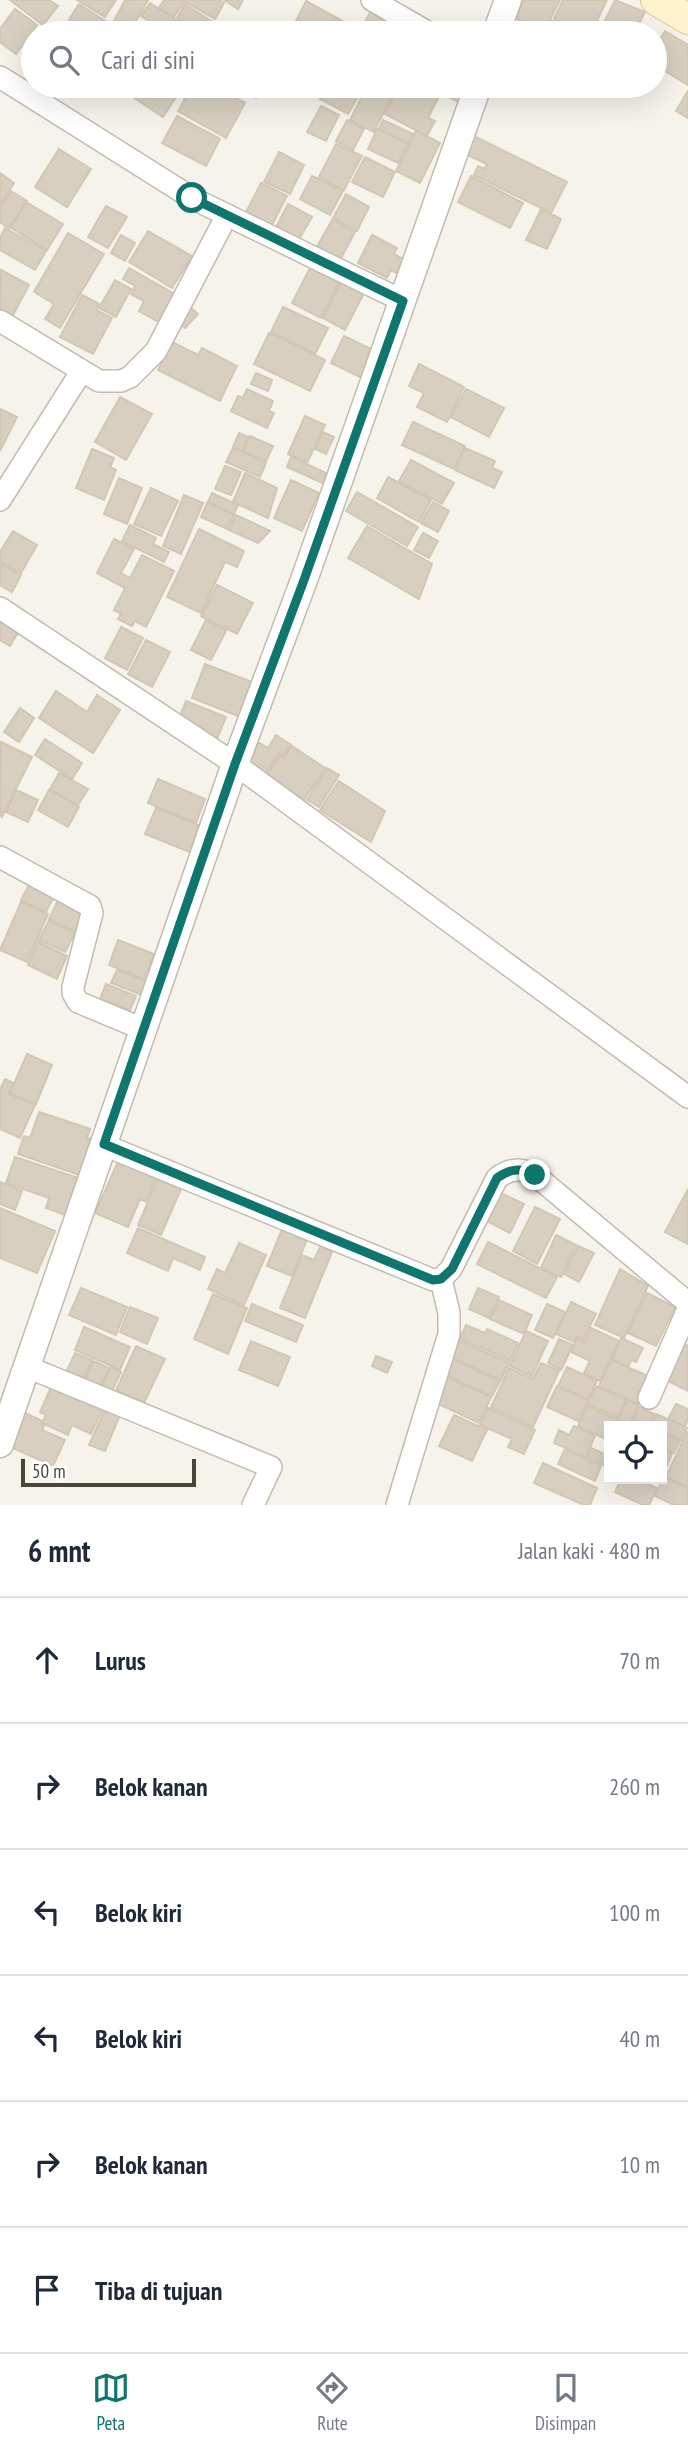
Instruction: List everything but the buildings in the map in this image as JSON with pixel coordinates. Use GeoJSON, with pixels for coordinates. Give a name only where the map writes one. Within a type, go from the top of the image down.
{"type":"FeatureCollection","features":[{"type":"Feature","properties":{"kind":"main road"},"geometry":{"type":"LineString","coordinates":[[656,0],[688,19]]}},
{"type":"Feature","properties":{"kind":"street"},"geometry":{"type":"LineString","coordinates":[[372,0],[408,21]]}},
{"type":"Feature","properties":{"kind":"street"},"geometry":{"type":"LineString","coordinates":[[500,21],[508,0]]}},
{"type":"Feature","properties":{"kind":"street"},"geometry":{"type":"LineString","coordinates":[[0,77],[21,90]]}},
{"type":"Feature","properties":{"kind":"street"},"geometry":{"type":"LineString","coordinates":[[33,98],[192,198],[403,301]]}},
{"type":"Feature","properties":{"kind":"street"},"geometry":{"type":"LineString","coordinates":[[0,1444],[235,764],[304,580],[474,98]]}},
{"type":"Feature","properties":{"kind":"street"},"geometry":{"type":"LineString","coordinates":[[0,321],[81,372],[99,381],[121,382],[145,364],[156,351],[228,215]]}},
{"type":"Feature","properties":{"kind":"street"},"geometry":{"type":"LineString","coordinates":[[0,500],[81,372]]}},
{"type":"Feature","properties":{"kind":"street"},"geometry":{"type":"LineString","coordinates":[[0,608],[235,764],[688,1097]]}},
{"type":"Feature","properties":{"kind":"street"},"geometry":{"type":"LineString","coordinates":[[0,857],[90,906],[92,913],[73,987],[75,998],[78,1002],[145,1030]]}},
{"type":"Feature","properties":{"kind":"street"},"geometry":{"type":"LineString","coordinates":[[104,1144],[426,1278],[441,1279],[452,1269],[497,1178],[512,1169],[523,1170],[535,1175],[688,1303]]}},
{"type":"Feature","properties":{"kind":"street"},"geometry":{"type":"LineString","coordinates":[[397,1505],[449,1334],[449,1313],[441,1279]]}},
{"type":"Feature","properties":{"kind":"street"},"geometry":{"type":"LineString","coordinates":[[649,1398],[688,1309]]}},
{"type":"Feature","properties":{"kind":"street"},"geometry":{"type":"LineString","coordinates":[[25,1366],[271,1467],[253,1505]]}},
{"type":"Feature","properties":{"kind":"route"},"geometry":{"type":"LineString","coordinates":[[192,198],[403,301],[304,580],[235,764],[104,1144],[433,1280],[441,1279],[452,1269],[497,1178],[512,1169],[535,1175]]}}]}
